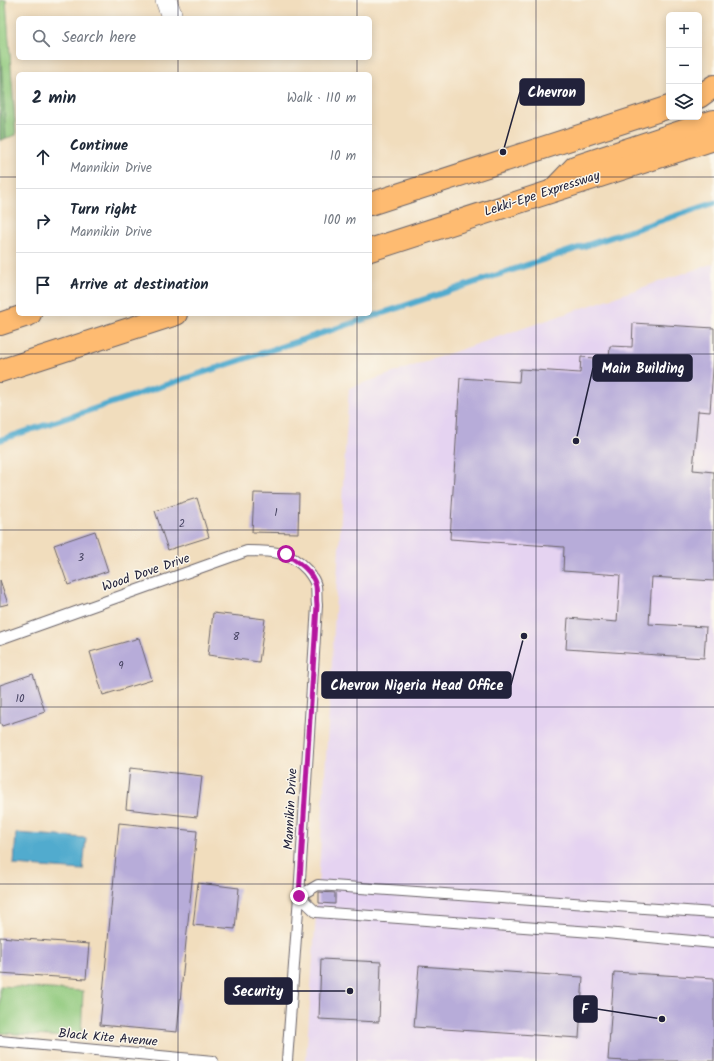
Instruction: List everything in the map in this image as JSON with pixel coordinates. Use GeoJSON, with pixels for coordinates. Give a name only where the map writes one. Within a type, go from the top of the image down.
{"type":"FeatureCollection","features":[{"type":"Feature","properties":{"kind":"highway"},"geometry":{"type":"LineString","coordinates":[[702,95],[714,86]]}},
{"type":"Feature","properties":{"kind":"highway"},"geometry":{"type":"LineString","coordinates":[[702,96],[714,91]]}},
{"type":"Feature","properties":{"kind":"highway"},"geometry":{"type":"LineString","coordinates":[[372,203],[666,108]]}},
{"type":"Feature","properties":{"kind":"highway"},"geometry":{"type":"LineString","coordinates":[[552,191],[575,167],[714,121]]}},
{"type":"Feature","properties":{"kind":"highway","name":"Lekki-Epe Expressway"},"geometry":{"type":"LineString","coordinates":[[372,249],[714,139]]}},
{"type":"Feature","properties":{"kind":"highway"},"geometry":{"type":"LineString","coordinates":[[0,324],[24,316]]}},
{"type":"Feature","properties":{"kind":"highway"},"geometry":{"type":"LineString","coordinates":[[0,372],[170,316]]}},
{"type":"Feature","properties":{"kind":"lane","name":"Wood Dove Drive"},"geometry":{"type":"LineString","coordinates":[[0,638],[247,551],[267,551],[286,554],[301,564]]}},
{"type":"Feature","properties":{"kind":"lane","name":"Mannikin Drive"},"geometry":{"type":"LineString","coordinates":[[287,1061],[317,605],[316,586],[311,575],[301,564]]}},
{"type":"Feature","properties":{"kind":"lane"},"geometry":{"type":"LineString","coordinates":[[714,913],[318,885],[299,896],[316,912],[606,933],[714,943]]}},
{"type":"Feature","properties":{"kind":"lane","name":"Black Kite Avenue"},"geometry":{"type":"LineString","coordinates":[[0,1041],[213,1061]]}},
{"type":"Feature","properties":{"kind":"shaded area"},"geometry":{"type":"Polygon","coordinates":[[[714,263],[714,1061],[306,1061],[349,388],[714,263]]]}},
{"type":"Feature","properties":{"kind":"green space"},"geometry":{"type":"Polygon","coordinates":[[[0,0],[6,0],[16,135],[0,140],[0,0]]]}},
{"type":"Feature","properties":{"kind":"green space"},"geometry":{"type":"Polygon","coordinates":[[[0,43],[6,138],[0,141],[0,43]]]}},
{"type":"Feature","properties":{"kind":"green space"},"geometry":{"type":"Polygon","coordinates":[[[0,986],[83,991],[81,1038],[0,1033],[0,986]]]}},
{"type":"Feature","properties":{"kind":"water"},"geometry":{"type":"Polygon","coordinates":[[[16,833],[86,838],[83,870],[14,865],[16,833]]]}},
{"type":"Feature","properties":{"kind":"building"},"geometry":{"type":"Polygon","coordinates":[[[633,323],[714,328],[714,355],[710,412],[698,411],[693,470],[714,472],[714,581],[652,577],[649,624],[706,627],[704,658],[566,649],[568,618],[617,622],[620,575],[563,571],[564,547],[450,539],[460,378],[519,382],[520,369],[580,373],[581,357],[609,359],[610,346],[632,347],[633,323]]]}},
{"type":"Feature","properties":{"kind":"building"},"geometry":{"type":"Polygon","coordinates":[[[254,493],[299,494],[298,533],[252,532],[254,493]]]}},
{"type":"Feature","properties":{"kind":"building"},"geometry":{"type":"Polygon","coordinates":[[[197,498],[209,537],[168,550],[155,511],[197,498]]]}},
{"type":"Feature","properties":{"kind":"building"},"geometry":{"type":"Polygon","coordinates":[[[95,531],[108,571],[68,585],[54,545],[95,531]]]}},
{"type":"Feature","properties":{"kind":"building"},"geometry":{"type":"Polygon","coordinates":[[[0,580],[8,604],[0,606],[0,580]]]}},
{"type":"Feature","properties":{"kind":"building"},"geometry":{"type":"Polygon","coordinates":[[[213,613],[265,619],[259,662],[208,655],[213,613]]]}},
{"type":"Feature","properties":{"kind":"building"},"geometry":{"type":"Polygon","coordinates":[[[139,638],[152,680],[103,695],[90,652],[139,638]]]}},
{"type":"Feature","properties":{"kind":"building"},"geometry":{"type":"Polygon","coordinates":[[[33,674],[45,712],[2,726],[0,722],[0,685],[33,674]]]}},
{"type":"Feature","properties":{"kind":"building"},"geometry":{"type":"Polygon","coordinates":[[[130,768],[202,776],[197,817],[126,809],[130,768]]]}},
{"type":"Feature","properties":{"kind":"building"},"geometry":{"type":"Polygon","coordinates":[[[119,823],[197,831],[177,1032],[100,1025],[119,823]]]}},
{"type":"Feature","properties":{"kind":"building"},"geometry":{"type":"Polygon","coordinates":[[[198,883],[239,888],[235,929],[193,925],[198,883]]]}},
{"type":"Feature","properties":{"kind":"building"},"geometry":{"type":"Polygon","coordinates":[[[319,892],[335,893],[335,904],[319,903],[319,892]]]}},
{"type":"Feature","properties":{"kind":"building"},"geometry":{"type":"Polygon","coordinates":[[[0,937],[89,944],[86,979],[0,973],[0,937]]]}},
{"type":"Feature","properties":{"kind":"building"},"geometry":{"type":"Polygon","coordinates":[[[321,959],[381,962],[379,1022],[319,1019],[321,959]]]}},
{"type":"Feature","properties":{"kind":"building"},"geometry":{"type":"Polygon","coordinates":[[[419,966],[583,977],[579,1038],[414,1027],[419,966]]]}},
{"type":"Feature","properties":{"kind":"building"},"geometry":{"type":"Polygon","coordinates":[[[614,972],[714,978],[714,1061],[608,1060],[614,972]]]}},
{"type":"Feature","properties":{"kind":"waterway"},"geometry":{"type":"LineString","coordinates":[[0,440],[714,203]]}},
{"type":"Feature","properties":{"kind":"place","name":"Chevron"},"geometry":{"type":"Point","coordinates":[503,152]}},
{"type":"Feature","properties":{"kind":"place","name":"Main Building"},"geometry":{"type":"Point","coordinates":[576,441]}},
{"type":"Feature","properties":{"kind":"place","name":"Chevron Nigeria Head Office"},"geometry":{"type":"Point","coordinates":[524,636]}},
{"type":"Feature","properties":{"kind":"place","name":"Security"},"geometry":{"type":"Point","coordinates":[350,991]}},
{"type":"Feature","properties":{"kind":"place","name":"F"},"geometry":{"type":"Point","coordinates":[662,1019]}},
{"type":"Feature","properties":{"kind":"route"},"geometry":{"type":"LineString","coordinates":[[286,554],[301,564],[311,575],[316,586],[317,605],[299,896]]}}]}
